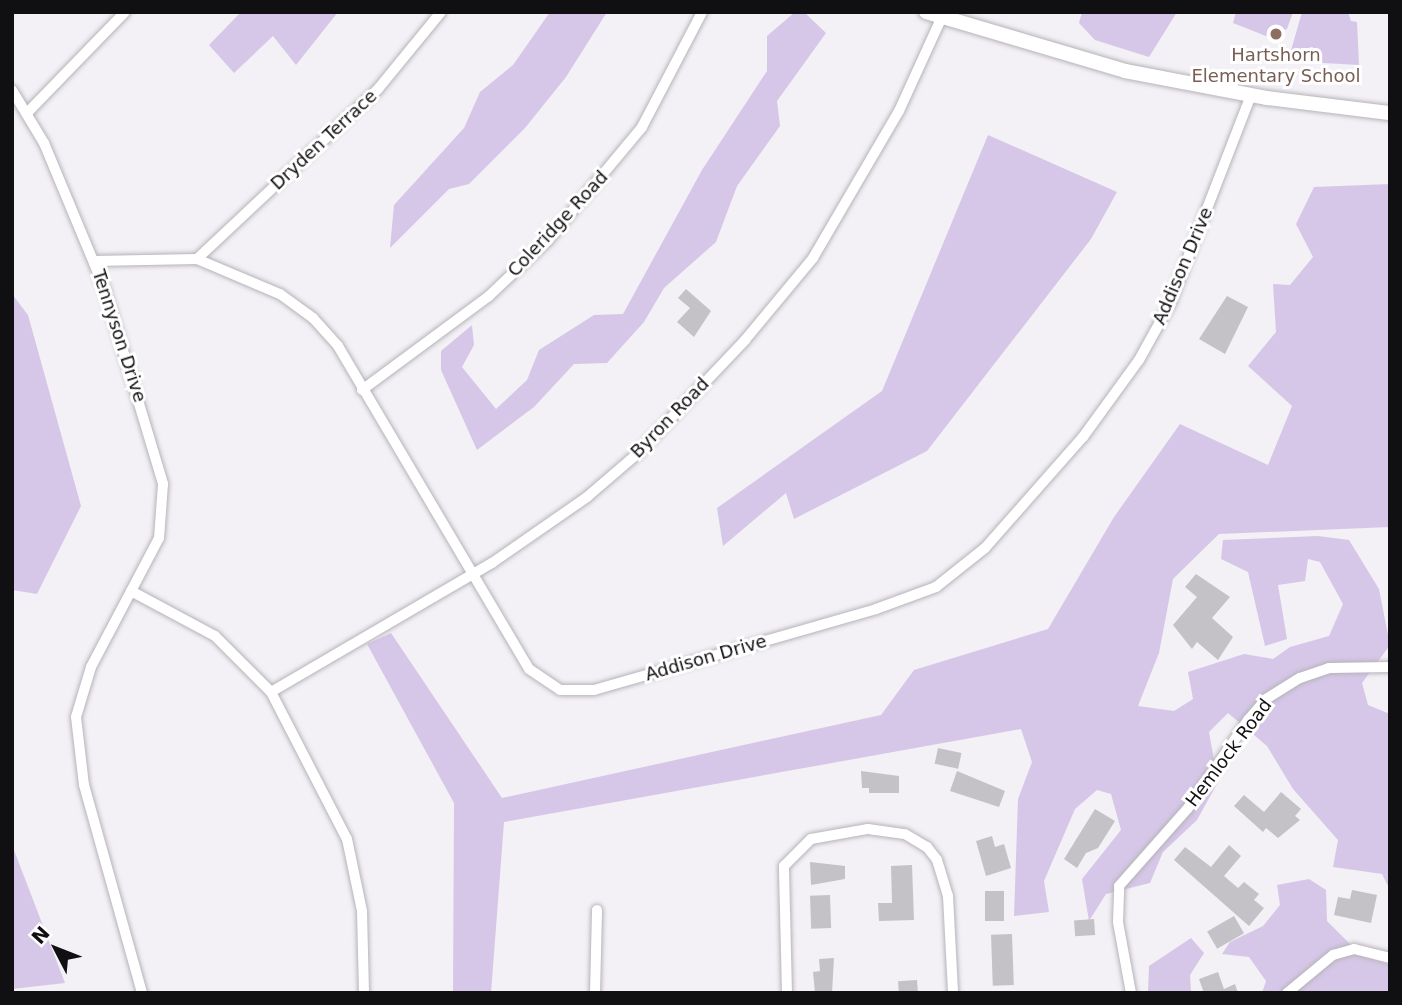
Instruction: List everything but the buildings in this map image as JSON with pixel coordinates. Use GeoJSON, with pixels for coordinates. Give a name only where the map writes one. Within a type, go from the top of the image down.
{"type":"FeatureCollection","features":[{"type":"Feature","properties":{"kind":"street"},"geometry":{"type":"LineString","coordinates":[[28,112],[125,12]]}},
{"type":"Feature","properties":{"kind":"street","name":"Dryden Terrace"},"geometry":{"type":"LineString","coordinates":[[197,259],[378,89],[441,12]]}},
{"type":"Feature","properties":{"kind":"street","name":"Coleridge Road"},"geometry":{"type":"LineString","coordinates":[[362,390],[489,296],[548,240],[642,127],[702,12]]}},
{"type":"Feature","properties":{"kind":"street"},"geometry":{"type":"LineString","coordinates":[[926,12],[1066,57],[1251,95],[1390,113]]}},
{"type":"Feature","properties":{"kind":"street","name":"Byron Road"},"geometry":{"type":"LineString","coordinates":[[271,692],[471,575],[587,497],[637,454],[746,340],[813,258],[846,206],[898,111],[942,19]]}},
{"type":"Feature","properties":{"kind":"street","name":"Tennyson Drive"},"geometry":{"type":"LineString","coordinates":[[12,90],[28,112],[94,261],[159,459],[163,484],[159,538],[91,667],[76,718],[84,785],[142,993]]}},
{"type":"Feature","properties":{"kind":"street","name":"Addison Drive"},"geometry":{"type":"LineString","coordinates":[[94,261],[197,259],[280,294],[313,318],[338,346],[529,670],[545,683],[574,692],[876,609],[936,587],[985,548],[1032,499],[1139,360],[1170,304],[1251,95]]}},
{"type":"Feature","properties":{"kind":"street"},"geometry":{"type":"LineString","coordinates":[[131,591],[163,604],[215,636],[271,692],[347,839],[362,911],[364,993]]}},
{"type":"Feature","properties":{"kind":"street","name":"Hemlock Road"},"geometry":{"type":"LineString","coordinates":[[1131,993],[1118,922],[1119,886],[1188,808],[1248,720],[1266,698],[1300,678],[1329,668],[1390,667]]}},
{"type":"Feature","properties":{"kind":"street"},"geometry":{"type":"LineString","coordinates":[[787,993],[785,866],[811,839],[868,829],[905,834],[927,847],[937,860],[948,896],[953,993]]}},
{"type":"Feature","properties":{"kind":"street"},"geometry":{"type":"LineString","coordinates":[[595,993],[597,910]]}},
{"type":"Feature","properties":{"kind":"street"},"geometry":{"type":"LineString","coordinates":[[1287,993],[1333,955],[1354,949],[1390,958]]}},
{"type":"Feature","properties":{"kind":"shaded area"},"geometry":{"type":"Polygon","coordinates":[[[241,12],[338,12],[296,65],[273,36],[234,73],[209,45],[241,12]]]}},
{"type":"Feature","properties":{"kind":"shaded area"},"geometry":{"type":"Polygon","coordinates":[[[550,12],[607,12],[566,77],[525,128],[469,184],[449,189],[390,248],[394,205],[464,128],[480,92],[513,65],[550,12]]]}},
{"type":"Feature","properties":{"kind":"shaded area"},"geometry":{"type":"Polygon","coordinates":[[[795,12],[804,12],[826,33],[777,101],[780,126],[737,186],[716,242],[664,288],[644,322],[607,363],[574,364],[534,407],[477,450],[441,370],[441,351],[472,325],[474,345],[462,367],[496,409],[527,380],[539,350],[594,315],[623,314],[702,170],[767,71],[767,36],[795,12]]]}},
{"type":"Feature","properties":{"kind":"shaded area"},"geometry":{"type":"Polygon","coordinates":[[[1082,12],[1177,12],[1149,57],[1095,40],[1079,23],[1082,12]]]}},
{"type":"Feature","properties":{"kind":"shaded area"},"geometry":{"type":"Polygon","coordinates":[[[1236,12],[1293,12],[1287,29],[1266,36],[1233,23],[1236,12]]]}},
{"type":"Feature","properties":{"kind":"shaded area"},"geometry":{"type":"Polygon","coordinates":[[[1302,12],[1348,12],[1351,21],[1357,22],[1359,65],[1288,61],[1302,12]]]}},
{"type":"Feature","properties":{"kind":"shaded area"},"geometry":{"type":"Polygon","coordinates":[[[988,135],[1117,192],[1091,239],[927,451],[794,519],[786,493],[723,546],[717,508],[882,391],[988,135]]]}},
{"type":"Feature","properties":{"kind":"shaded area"},"geometry":{"type":"Polygon","coordinates":[[[1390,184],[1390,527],[1219,534],[1173,579],[1159,653],[1138,706],[1174,711],[1193,699],[1188,672],[1244,654],[1273,659],[1290,647],[1329,636],[1343,604],[1320,562],[1308,559],[1305,581],[1278,585],[1287,639],[1265,646],[1248,572],[1221,559],[1223,540],[1318,536],[1349,540],[1379,589],[1390,645],[1362,683],[1368,705],[1390,714],[1390,890],[1382,874],[1333,867],[1338,840],[1293,789],[1267,746],[1228,713],[1209,732],[1218,782],[1197,820],[1163,852],[1150,883],[1106,894],[1089,921],[1082,879],[1121,830],[1111,794],[1097,790],[1075,809],[1044,881],[1049,912],[1014,916],[1018,799],[1032,762],[1021,729],[504,822],[491,993],[453,993],[454,803],[367,644],[391,633],[502,798],[881,715],[914,670],[1048,629],[1114,517],[1180,424],[1268,465],[1292,406],[1248,366],[1276,332],[1273,284],[1290,285],[1313,257],[1296,224],[1314,187],[1390,184]]]}},
{"type":"Feature","properties":{"kind":"shaded area"},"geometry":{"type":"Polygon","coordinates":[[[12,294],[28,315],[81,506],[37,594],[12,590],[12,294]]]}},
{"type":"Feature","properties":{"kind":"shaded area"},"geometry":{"type":"Polygon","coordinates":[[[12,845],[65,983],[12,989],[12,845]]]}},
{"type":"Feature","properties":{"kind":"shaded area"},"geometry":{"type":"Polygon","coordinates":[[[1309,879],[1326,890],[1327,921],[1361,955],[1390,965],[1390,993],[1262,993],[1266,981],[1249,957],[1222,954],[1230,942],[1263,926],[1280,905],[1277,885],[1309,879]]]}},
{"type":"Feature","properties":{"kind":"shaded area"},"geometry":{"type":"Polygon","coordinates":[[[1191,938],[1204,953],[1190,975],[1191,993],[1148,993],[1149,966],[1191,938]]]}},
{"type":"Feature","properties":{"kind":"place","name":"Hartshorn Elementary School"},"geometry":{"type":"Point","coordinates":[1276,34]}}]}
